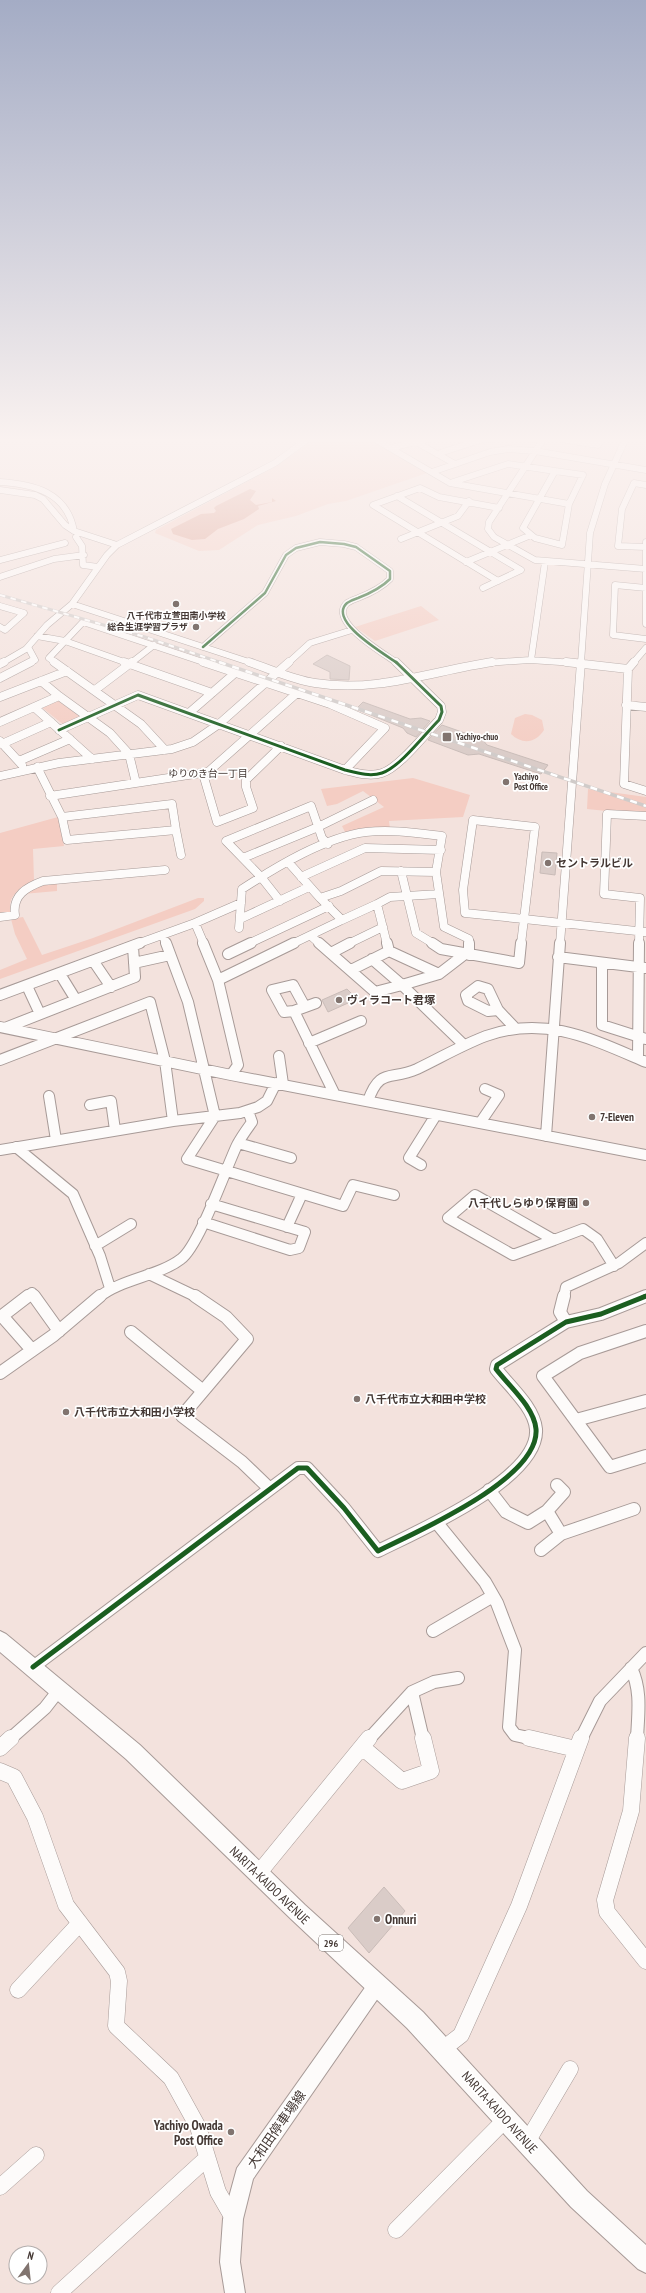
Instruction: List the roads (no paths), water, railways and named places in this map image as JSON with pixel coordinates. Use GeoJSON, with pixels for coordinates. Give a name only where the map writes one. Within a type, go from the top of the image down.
{"type":"FeatureCollection","features":[{"type":"Feature","properties":{"kind":"highway","name":"NARITA-KAIDO AVENUE"},"geometry":{"type":"LineString","coordinates":[[0,1640],[133,1752],[258,1874],[377,1985],[443,2049],[579,2199],[646,2261]]}},
{"type":"Feature","properties":{"kind":"main road","name":"大和田停車場線"},"geometry":{"type":"LineString","coordinates":[[235,2293],[230,2262],[233,2219],[244,2175],[377,1985]]}},
{"type":"Feature","properties":{"kind":"street"},"geometry":{"type":"LineString","coordinates":[[0,560],[57,545]]}},
{"type":"Feature","properties":{"kind":"street"},"geometry":{"type":"LineString","coordinates":[[81,545],[84,555],[83,565],[98,567]]}},
{"type":"Feature","properties":{"kind":"street"},"geometry":{"type":"LineString","coordinates":[[0,664],[28,647],[37,636],[72,604],[98,567],[117,545]]}},
{"type":"Feature","properties":{"kind":"street"},"geometry":{"type":"LineString","coordinates":[[203,646],[265,593],[287,554],[296,548],[306,545]]}},
{"type":"Feature","properties":{"kind":"street"},"geometry":{"type":"LineString","coordinates":[[59,730],[117,706],[138,695],[345,770],[370,775],[390,770],[439,720],[442,712],[441,706],[400,665],[352,630],[343,618],[344,608],[351,601],[386,585],[390,579],[390,571],[381,562],[356,547],[348,545]]}},
{"type":"Feature","properties":{"kind":"street"},"geometry":{"type":"LineString","coordinates":[[439,545],[498,581]]}},
{"type":"Feature","properties":{"kind":"street"},"geometry":{"type":"LineString","coordinates":[[478,545],[521,570],[483,588]]}},
{"type":"Feature","properties":{"kind":"street"},"geometry":{"type":"LineString","coordinates":[[466,562],[506,545],[528,556],[545,562],[646,569]]}},
{"type":"Feature","properties":{"kind":"street"},"geometry":{"type":"LineString","coordinates":[[546,1136],[589,545]]}},
{"type":"Feature","properties":{"kind":"street"},"geometry":{"type":"LineString","coordinates":[[618,545],[646,547],[646,624]]}},
{"type":"Feature","properties":{"kind":"street"},"geometry":{"type":"LineString","coordinates":[[0,577],[54,559],[84,555]]}},
{"type":"Feature","properties":{"kind":"street"},"geometry":{"type":"LineString","coordinates":[[531,660],[545,562]]}},
{"type":"Feature","properties":{"kind":"street"},"geometry":{"type":"LineString","coordinates":[[645,588],[615,586],[613,635],[646,639]]}},
{"type":"Feature","properties":{"kind":"street"},"geometry":{"type":"LineString","coordinates":[[72,604],[313,683],[354,688],[385,686],[490,662],[531,660],[628,669]]}},
{"type":"Feature","properties":{"kind":"street"},"geometry":{"type":"LineString","coordinates":[[0,626],[4,630],[24,613],[1,607]]}},
{"type":"Feature","properties":{"kind":"street"},"geometry":{"type":"LineString","coordinates":[[165,750],[141,724],[49,658],[83,622],[154,644],[330,704],[385,728],[345,770]]}},
{"type":"Feature","properties":{"kind":"street"},"geometry":{"type":"LineString","coordinates":[[0,776],[37,767],[165,750],[193,742],[219,724],[264,682],[310,643],[352,630]]}},
{"type":"Feature","properties":{"kind":"street"},"geometry":{"type":"LineString","coordinates":[[37,636],[65,641],[212,693]]}},
{"type":"Feature","properties":{"kind":"street"},"geometry":{"type":"LineString","coordinates":[[95,690],[154,644]]}},
{"type":"Feature","properties":{"kind":"street"},"geometry":{"type":"LineString","coordinates":[[0,678],[35,660],[28,647]]}},
{"type":"Feature","properties":{"kind":"street"},"geometry":{"type":"LineString","coordinates":[[646,648],[628,669],[624,784],[646,791]]}},
{"type":"Feature","properties":{"kind":"street"},"geometry":{"type":"LineString","coordinates":[[0,654],[10,659]]}},
{"type":"Feature","properties":{"kind":"street"},"geometry":{"type":"LineString","coordinates":[[0,697],[67,671]]}},
{"type":"Feature","properties":{"kind":"street"},"geometry":{"type":"LineString","coordinates":[[188,713],[235,672]]}},
{"type":"Feature","properties":{"kind":"street"},"geometry":{"type":"LineString","coordinates":[[41,681],[110,733],[129,754],[136,783]]}},
{"type":"Feature","properties":{"kind":"street"},"geometry":{"type":"LineString","coordinates":[[50,796],[203,774],[214,769],[297,693]]}},
{"type":"Feature","properties":{"kind":"street"},"geometry":{"type":"LineString","coordinates":[[0,722],[59,696]]}},
{"type":"Feature","properties":{"kind":"street"},"geometry":{"type":"LineString","coordinates":[[626,705],[646,707]]}},
{"type":"Feature","properties":{"kind":"street"},"geometry":{"type":"LineString","coordinates":[[34,707],[92,759]]}},
{"type":"Feature","properties":{"kind":"street"},"geometry":{"type":"LineString","coordinates":[[26,770],[1,742],[51,722]]}},
{"type":"Feature","properties":{"kind":"street"},"geometry":{"type":"LineString","coordinates":[[19,762],[70,739]]}},
{"type":"Feature","properties":{"kind":"street"},"geometry":{"type":"LineString","coordinates":[[203,774],[217,822],[225,820],[253,808],[246,787],[246,780],[281,746]]}},
{"type":"Feature","properties":{"kind":"street"},"geometry":{"type":"LineString","coordinates":[[37,767],[50,796],[62,817],[67,840],[176,830]]}},
{"type":"Feature","properties":{"kind":"street"},"geometry":{"type":"LineString","coordinates":[[243,858],[318,827],[373,800]]}},
{"type":"Feature","properties":{"kind":"street"},"geometry":{"type":"LineString","coordinates":[[62,817],[172,804],[181,855]]}},
{"type":"Feature","properties":{"kind":"street"},"geometry":{"type":"LineString","coordinates":[[280,901],[261,877],[226,841],[311,806],[322,838],[328,844]]}},
{"type":"Feature","properties":{"kind":"street"},"geometry":{"type":"LineString","coordinates":[[368,1102],[373,1084],[379,1079],[413,1070],[464,1045],[516,1029],[531,1027],[554,1030],[595,1041],[642,1060],[643,932],[640,898],[604,894],[607,814],[646,816]]}},
{"type":"Feature","properties":{"kind":"street"},"geometry":{"type":"LineString","coordinates":[[401,871],[416,933],[440,949],[519,963],[524,919],[534,827],[473,820],[463,890],[465,913],[524,919],[643,932]]}},
{"type":"Feature","properties":{"kind":"street"},"geometry":{"type":"LineString","coordinates":[[309,887],[239,924],[242,889],[261,877],[328,844],[358,834],[409,832],[442,836],[441,850],[436,872],[444,927],[469,939],[467,955],[439,974],[375,992],[311,936]]}},
{"type":"Feature","properties":{"kind":"street"},"geometry":{"type":"LineString","coordinates":[[358,834],[365,848]]}},
{"type":"Feature","properties":{"kind":"street"},"geometry":{"type":"LineString","coordinates":[[300,877],[365,848],[441,850]]}},
{"type":"Feature","properties":{"kind":"street"},"geometry":{"type":"LineString","coordinates":[[289,863],[309,887],[342,920]]}},
{"type":"Feature","properties":{"kind":"street"},"geometry":{"type":"LineString","coordinates":[[0,917],[15,915],[14,905],[16,898],[32,885],[43,881],[165,870]]}},
{"type":"Feature","properties":{"kind":"street"},"geometry":{"type":"LineString","coordinates":[[320,898],[341,891],[381,871],[436,872]]}},
{"type":"Feature","properties":{"kind":"street"},"geometry":{"type":"LineString","coordinates":[[218,980],[390,897],[439,894]]}},
{"type":"Feature","properties":{"kind":"street"},"geometry":{"type":"LineString","coordinates":[[0,995],[94,962],[195,923],[241,903]]}},
{"type":"Feature","properties":{"kind":"street"},"geometry":{"type":"LineString","coordinates":[[377,904],[389,950],[439,974]]}},
{"type":"Feature","properties":{"kind":"street"},"geometry":{"type":"LineString","coordinates":[[228,954],[329,906]]}},
{"type":"Feature","properties":{"kind":"street"},"geometry":{"type":"LineString","coordinates":[[195,923],[218,980],[238,1065],[231,1075]]}},
{"type":"Feature","properties":{"kind":"street"},"geometry":{"type":"LineString","coordinates":[[331,953],[383,927]]}},
{"type":"Feature","properties":{"kind":"street"},"geometry":{"type":"LineString","coordinates":[[163,935],[188,1002],[215,1116],[187,1159],[225,1172],[343,1206],[354,1185],[394,1195]]}},
{"type":"Feature","properties":{"kind":"street"},"geometry":{"type":"LineString","coordinates":[[3,1028],[135,977],[133,947]]}},
{"type":"Feature","properties":{"kind":"street"},"geometry":{"type":"LineString","coordinates":[[351,970],[389,950]]}},
{"type":"Feature","properties":{"kind":"street"},"geometry":{"type":"LineString","coordinates":[[134,963],[170,955]]}},
{"type":"Feature","properties":{"kind":"street"},"geometry":{"type":"LineString","coordinates":[[558,957],[643,968]]}},
{"type":"Feature","properties":{"kind":"street"},"geometry":{"type":"LineString","coordinates":[[372,959],[402,985],[464,1045]]}},
{"type":"Feature","properties":{"kind":"street"},"geometry":{"type":"LineString","coordinates":[[94,962],[111,987]]}},
{"type":"Feature","properties":{"kind":"street"},"geometry":{"type":"LineString","coordinates":[[602,963],[602,1025],[642,1039]]}},
{"type":"Feature","properties":{"kind":"street"},"geometry":{"type":"LineString","coordinates":[[60,974],[76,1000]]}},
{"type":"Feature","properties":{"kind":"street"},"geometry":{"type":"LineString","coordinates":[[27,986],[40,1014]]}},
{"type":"Feature","properties":{"kind":"street"},"geometry":{"type":"LineString","coordinates":[[0,1060],[150,1002],[165,1061],[173,1121]]}},
{"type":"Feature","properties":{"kind":"street"},"geometry":{"type":"LineString","coordinates":[[316,1003],[294,1011],[335,1095]]}},
{"type":"Feature","properties":{"kind":"street"},"geometry":{"type":"LineString","coordinates":[[498,1010],[516,1029]]}},
{"type":"Feature","properties":{"kind":"street"},"geometry":{"type":"LineString","coordinates":[[310,1042],[361,1021]]}},
{"type":"Feature","properties":{"kind":"street"},"geometry":{"type":"LineString","coordinates":[[3,1028],[231,1075],[646,1155]]}},
{"type":"Feature","properties":{"kind":"street"},"geometry":{"type":"LineString","coordinates":[[0,1150],[115,1130],[248,1111],[267,1101],[280,1084],[280,1056]]}},
{"type":"Feature","properties":{"kind":"street"},"geometry":{"type":"LineString","coordinates":[[480,1123],[499,1095],[485,1089]]}},
{"type":"Feature","properties":{"kind":"street"},"geometry":{"type":"LineString","coordinates":[[49,1096],[56,1140]]}},
{"type":"Feature","properties":{"kind":"street"},"geometry":{"type":"LineString","coordinates":[[90,1106],[111,1101],[115,1130]]}},
{"type":"Feature","properties":{"kind":"street"},"geometry":{"type":"LineString","coordinates":[[0,1373],[59,1331],[110,1288],[149,1274],[182,1259],[190,1250],[238,1143],[252,1122],[248,1111]]}},
{"type":"Feature","properties":{"kind":"street"},"geometry":{"type":"LineString","coordinates":[[421,1165],[409,1158],[436,1115]]}},
{"type":"Feature","properties":{"kind":"street"},"geometry":{"type":"LineString","coordinates":[[238,1143],[291,1158]]}},
{"type":"Feature","properties":{"kind":"street"},"geometry":{"type":"LineString","coordinates":[[16,1147],[73,1194],[95,1246],[110,1288]]}},
{"type":"Feature","properties":{"kind":"street"},"geometry":{"type":"LineString","coordinates":[[287,1227],[302,1194]]}},
{"type":"Feature","properties":{"kind":"street"},"geometry":{"type":"LineString","coordinates":[[554,1240],[475,1195],[448,1218],[513,1255],[554,1240],[583,1229],[596,1239],[614,1266]]}},
{"type":"Feature","properties":{"kind":"street"},"geometry":{"type":"LineString","coordinates":[[203,1222],[290,1250],[299,1248],[305,1232],[211,1204]]}},
{"type":"Feature","properties":{"kind":"street"},"geometry":{"type":"LineString","coordinates":[[95,1246],[131,1224]]}},
{"type":"Feature","properties":{"kind":"street"},"geometry":{"type":"LineString","coordinates":[[566,1322],[560,1312],[566,1287],[614,1266],[646,1243]]}},
{"type":"Feature","properties":{"kind":"street"},"geometry":{"type":"LineString","coordinates":[[149,1274],[200,1298],[227,1315],[248,1339],[182,1416],[242,1462],[269,1488]]}},
{"type":"Feature","properties":{"kind":"street"},"geometry":{"type":"LineString","coordinates":[[32,1350],[2,1316],[32,1293],[59,1331]]}},
{"type":"Feature","properties":{"kind":"street"},"geometry":{"type":"LineString","coordinates":[[32,1667],[269,1488],[298,1468],[307,1468],[352,1515],[378,1551],[436,1523],[517,1472],[534,1444],[536,1432],[531,1415],[496,1369],[497,1365],[566,1322],[601,1314],[646,1296]]}},
{"type":"Feature","properties":{"kind":"street"},"geometry":{"type":"LineString","coordinates":[[646,1331],[580,1353],[543,1376],[610,1467],[646,1456]]}},
{"type":"Feature","properties":{"kind":"street"},"geometry":{"type":"LineString","coordinates":[[131,1332],[203,1391]]}},
{"type":"Feature","properties":{"kind":"street"},"geometry":{"type":"LineString","coordinates":[[576,1420],[646,1401]]}},
{"type":"Feature","properties":{"kind":"street"},"geometry":{"type":"LineString","coordinates":[[489,1490],[506,1512],[528,1523],[547,1511],[564,1491]]}},
{"type":"Feature","properties":{"kind":"street"},"geometry":{"type":"LineString","coordinates":[[541,1550],[561,1534],[634,1509]]}},
{"type":"Feature","properties":{"kind":"street"},"geometry":{"type":"LineString","coordinates":[[547,1511],[561,1534]]}},
{"type":"Feature","properties":{"kind":"street"},"geometry":{"type":"LineString","coordinates":[[436,1523],[485,1582],[493,1596],[515,1650],[510,1697],[509,1727],[515,1735],[576,1748]]}},
{"type":"Feature","properties":{"kind":"street"},"geometry":{"type":"LineString","coordinates":[[433,1631],[493,1596]]}},
{"type":"Feature","properties":{"kind":"street"},"geometry":{"type":"LineString","coordinates":[[443,2049],[461,2035],[516,1914],[576,1748],[600,1701],[646,1654]]}},
{"type":"Feature","properties":{"kind":"street"},"geometry":{"type":"LineString","coordinates":[[631,1668],[637,1681],[642,1728],[630,1811],[605,1900],[607,1912],[646,1961]]}},
{"type":"Feature","properties":{"kind":"street"},"geometry":{"type":"LineString","coordinates":[[258,1874],[362,1747],[412,1692],[434,1682],[458,1678]]}},
{"type":"Feature","properties":{"kind":"street"},"geometry":{"type":"LineString","coordinates":[[0,1748],[45,1708],[59,1690]]}},
{"type":"Feature","properties":{"kind":"street"},"geometry":{"type":"LineString","coordinates":[[362,1747],[402,1781],[431,1771],[412,1692]]}},
{"type":"Feature","properties":{"kind":"street"},"geometry":{"type":"LineString","coordinates":[[0,1771],[14,1777],[35,1817],[66,1905],[118,1972],[119,1981],[116,2026],[171,2078],[198,2127],[218,2192],[233,2219]]}},
{"type":"Feature","properties":{"kind":"street"},"geometry":{"type":"LineString","coordinates":[[18,1990],[80,1923]]}},
{"type":"Feature","properties":{"kind":"street"},"geometry":{"type":"LineString","coordinates":[[527,2142],[570,2069]]}},
{"type":"Feature","properties":{"kind":"street"},"geometry":{"type":"LineString","coordinates":[[396,2230],[506,2119]]}},
{"type":"Feature","properties":{"kind":"street"},"geometry":{"type":"LineString","coordinates":[[0,2187],[36,2155]]}},
{"type":"Feature","properties":{"kind":"street"},"geometry":{"type":"LineString","coordinates":[[59,2293],[207,2158]]}},
{"type":"Feature","properties":{"kind":"railway"},"geometry":{"type":"LineString","coordinates":[[0,595],[145,637],[222,663]]}},
{"type":"Feature","properties":{"kind":"railway"},"geometry":{"type":"LineString","coordinates":[[219,662],[646,806]]}},
{"type":"Feature","properties":{"kind":"place","name":"八千代市立萱田南小学校"},"geometry":{"type":"Point","coordinates":[176,604]}},
{"type":"Feature","properties":{"kind":"place","name":"総合生涯学習プラザ"},"geometry":{"type":"Point","coordinates":[196,627]}},
{"type":"Feature","properties":{"kind":"place","name":"Yachiyo-chuo"},"geometry":{"type":"Point","coordinates":[447,737]}},
{"type":"Feature","properties":{"kind":"place","name":"Yachiyo Post Office"},"geometry":{"type":"Point","coordinates":[506,782]}},
{"type":"Feature","properties":{"kind":"place","name":"セントラルビル"},"geometry":{"type":"Point","coordinates":[548,863]}},
{"type":"Feature","properties":{"kind":"place","name":"ヴィラコート君塚"},"geometry":{"type":"Point","coordinates":[339,1000]}},
{"type":"Feature","properties":{"kind":"place","name":"7-Eleven"},"geometry":{"type":"Point","coordinates":[592,1117]}},
{"type":"Feature","properties":{"kind":"place","name":"八千代しらゆり保育園"},"geometry":{"type":"Point","coordinates":[586,1203]}},
{"type":"Feature","properties":{"kind":"place","name":"八千代市立大和田中学校"},"geometry":{"type":"Point","coordinates":[357,1399]}},
{"type":"Feature","properties":{"kind":"place","name":"八千代市立大和田小学校"},"geometry":{"type":"Point","coordinates":[66,1412]}},
{"type":"Feature","properties":{"kind":"place","name":"Onnuri"},"geometry":{"type":"Point","coordinates":[377,1919]}},
{"type":"Feature","properties":{"kind":"place","name":"Yachiyo Owada Post Office"},"geometry":{"type":"Point","coordinates":[231,2132]}},
{"type":"Feature","properties":{"kind":"district","name":"ゆりのき台一丁目"},"geometry":{"type":"Point","coordinates":[208,773]}}]}
